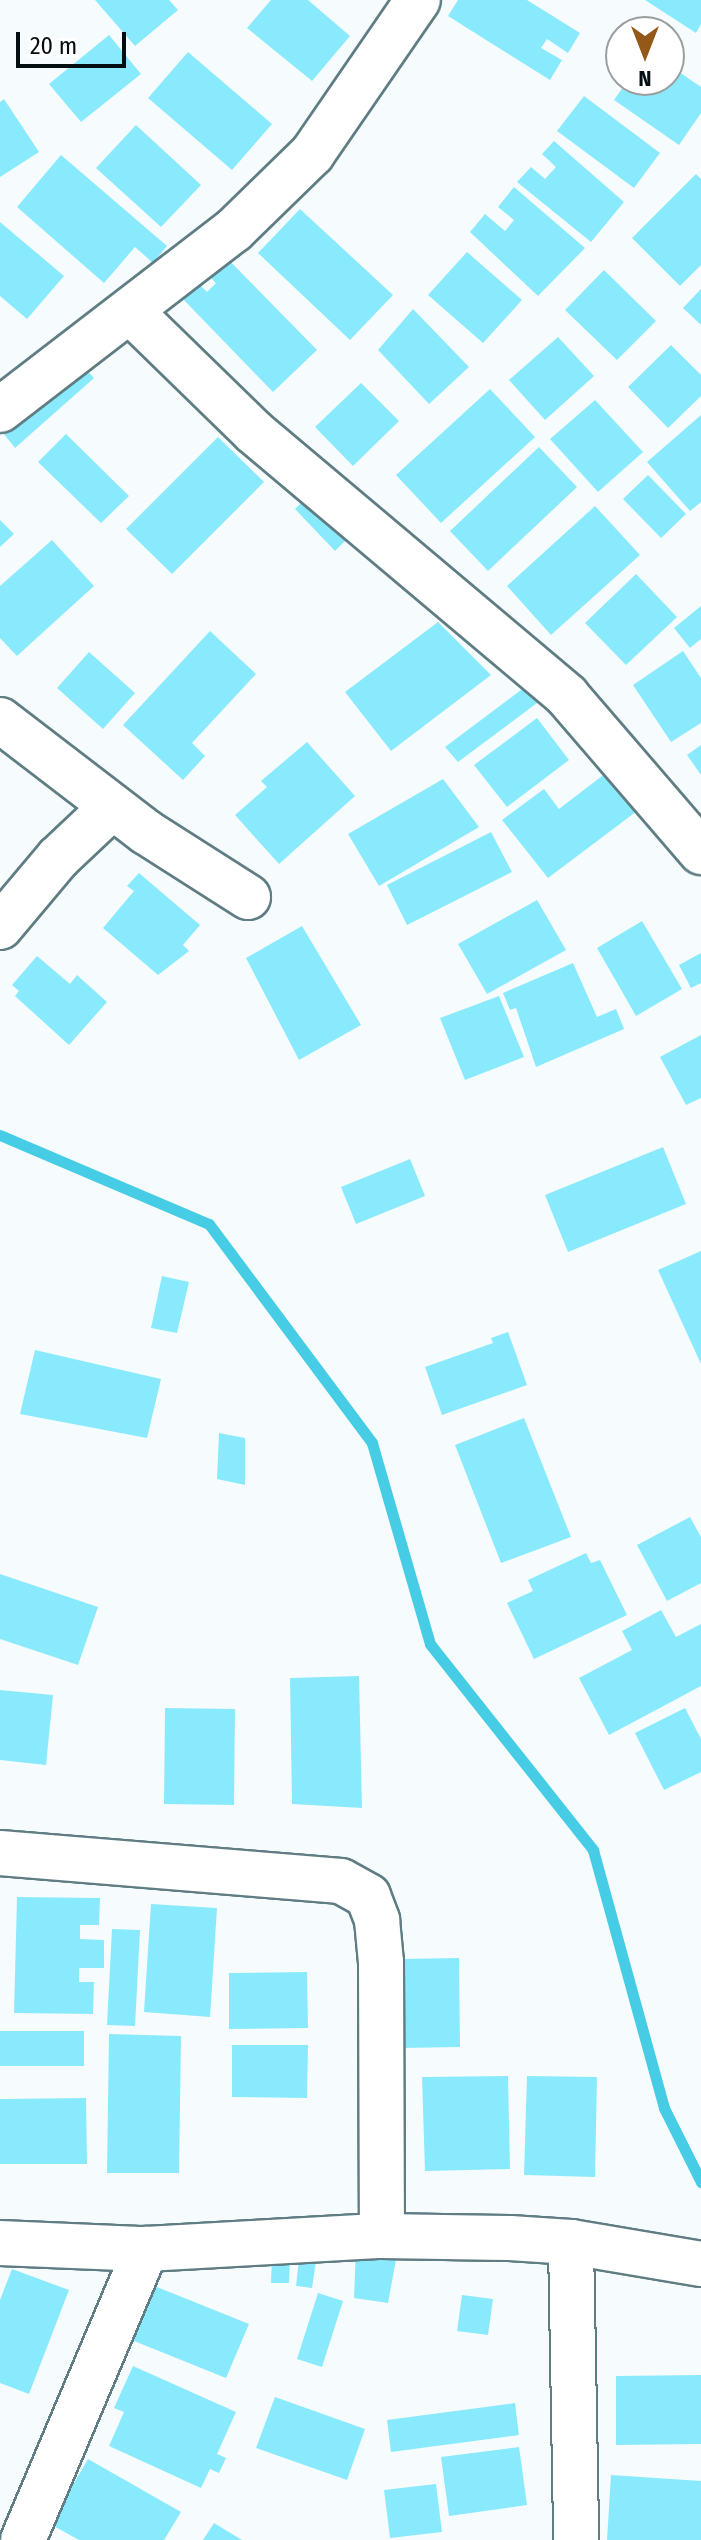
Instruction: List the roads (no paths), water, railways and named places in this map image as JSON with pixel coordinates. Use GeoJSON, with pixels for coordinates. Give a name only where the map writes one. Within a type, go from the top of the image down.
{"type":"FeatureCollection","features":[{"type":"Feature","properties":{"kind":"street"},"geometry":{"type":"LineString","coordinates":[[1,405],[132,313],[234,230],[312,154],[418,0]]}},
{"type":"Feature","properties":{"kind":"street"},"geometry":{"type":"LineString","coordinates":[[132,313],[254,432],[567,696],[701,852]]}},
{"type":"Feature","properties":{"kind":"street"},"geometry":{"type":"LineString","coordinates":[[0,720],[112,807],[248,897]]}},
{"type":"Feature","properties":{"kind":"street"},"geometry":{"type":"LineString","coordinates":[[0,927],[58,858],[112,807]]}},
{"type":"Feature","properties":{"kind":"street"},"geometry":{"type":"LineString","coordinates":[[0,1853],[341,1881],[368,1896],[377,1920],[381,1962],[382,2236]]}},
{"type":"Feature","properties":{"kind":"street"},"geometry":{"type":"LineString","coordinates":[[0,2243],[146,2249],[382,2236],[571,2242],[701,2264]]}},
{"type":"Feature","properties":{"kind":"street"},"geometry":{"type":"LineString","coordinates":[[571,2242],[576,2540]]}},
{"type":"Feature","properties":{"kind":"street"},"geometry":{"type":"LineString","coordinates":[[23,2540],[146,2249]]}},
{"type":"Feature","properties":{"kind":"waterway"},"geometry":{"type":"LineString","coordinates":[[0,1135],[209,1224],[372,1443],[430,1644],[593,1850],[664,2108],[701,2182]]}}]}
